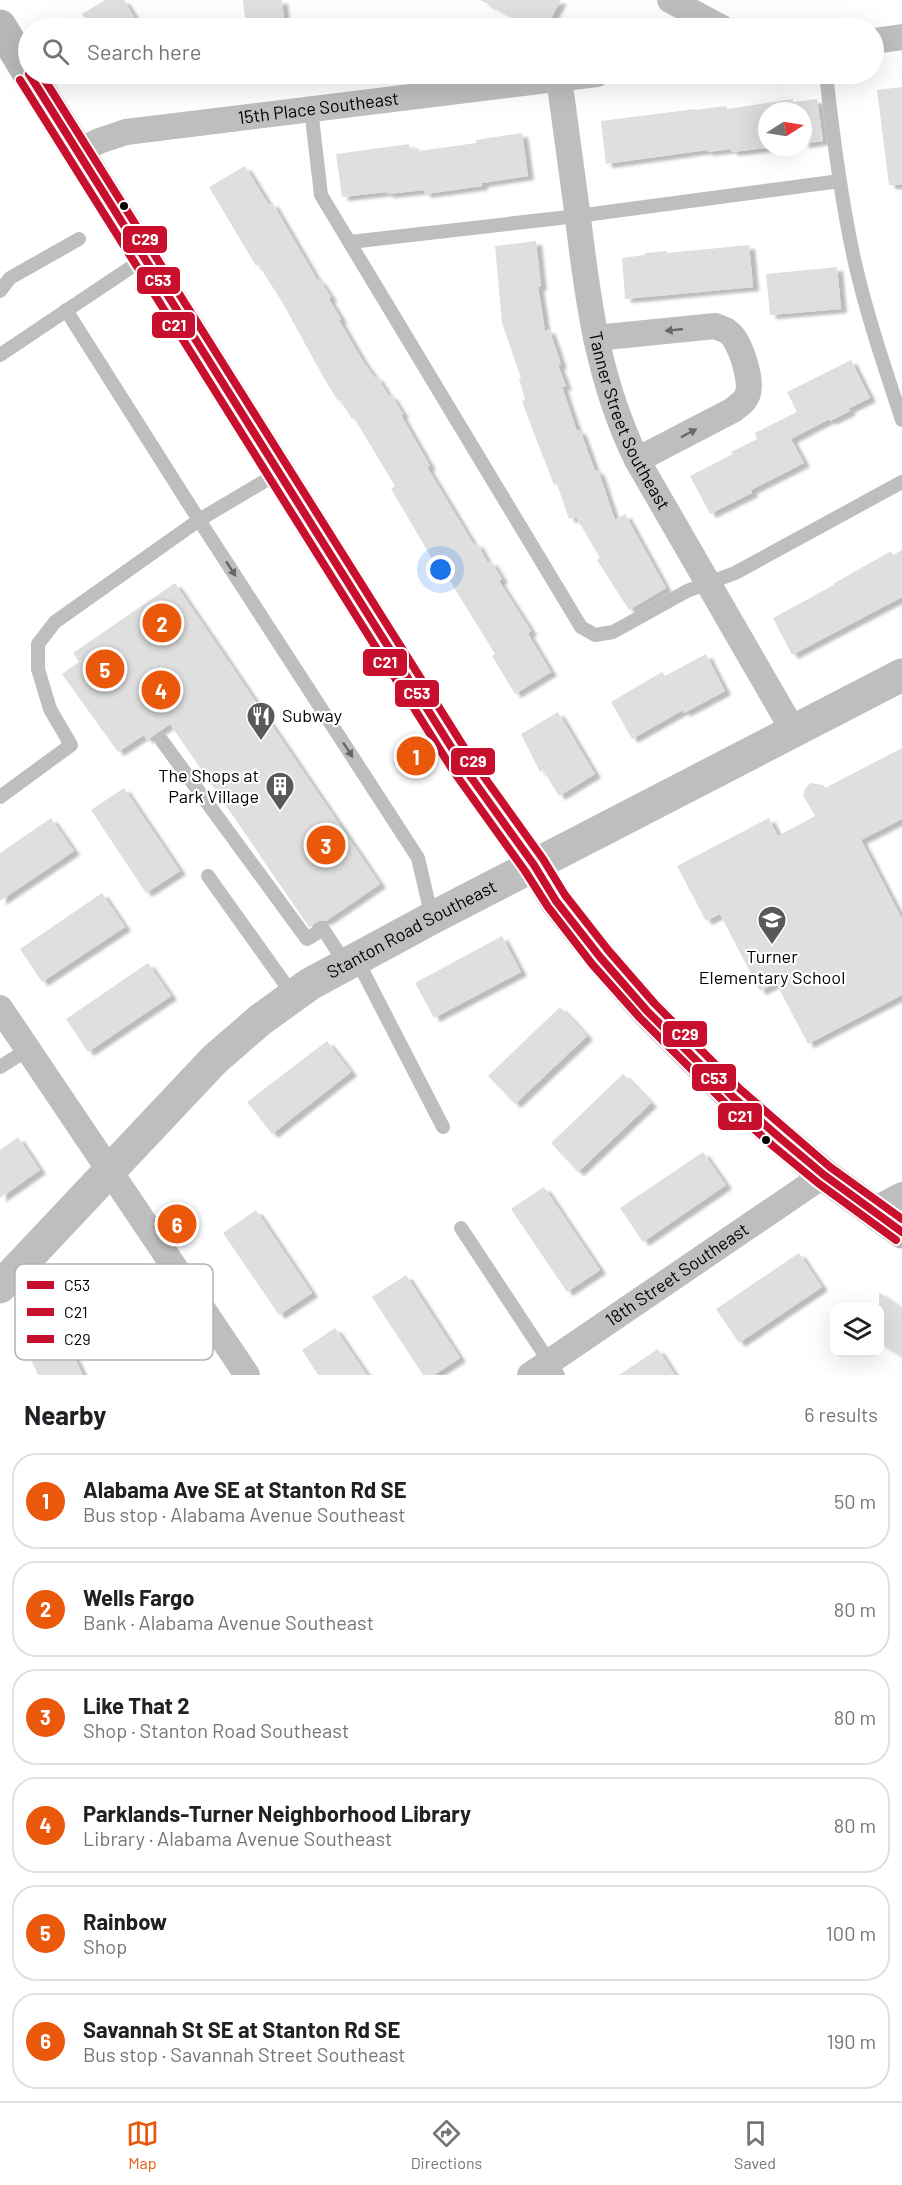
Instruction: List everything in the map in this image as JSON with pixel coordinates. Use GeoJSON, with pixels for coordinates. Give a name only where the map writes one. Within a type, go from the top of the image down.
{"type":"FeatureCollection","features":[{"type":"Feature","properties":{"kind":"main road"},"geometry":{"type":"LineString","coordinates":[[0,26],[18,55]]}},
{"type":"Feature","properties":{"kind":"main road"},"geometry":{"type":"LineString","coordinates":[[36,84],[463,766],[534,865],[562,909],[647,1011],[733,1097],[824,1175],[902,1232]]}},
{"type":"Feature","properties":{"kind":"street"},"geometry":{"type":"LineString","coordinates":[[670,0],[703,18]]}},
{"type":"Feature","properties":{"kind":"street"},"geometry":{"type":"LineString","coordinates":[[884,39],[902,37]]}},
{"type":"Feature","properties":{"kind":"street","name":"15th Place Southeast"},"geometry":{"type":"LineString","coordinates":[[78,152],[99,141],[126,132],[511,84]]}},
{"type":"Feature","properties":{"kind":"street","name":"Tanner Street Southeast"},"geometry":{"type":"LineString","coordinates":[[560,84],[587,294],[605,381],[621,428],[637,460],[794,732]]}},
{"type":"Feature","properties":{"kind":"street"},"geometry":{"type":"LineString","coordinates":[[596,338],[715,326],[729,332],[739,345],[749,382],[749,392],[744,400],[733,410],[637,460]]}},
{"type":"Feature","properties":{"kind":"street","name":"Stanton Road Southeast"},"geometry":{"type":"LineString","coordinates":[[22,1264],[214,1060],[293,995],[350,961],[902,675]]}},
{"type":"Feature","properties":{"kind":"street"},"geometry":{"type":"LineString","coordinates":[[0,1008],[172,1264]]}},
{"type":"Feature","properties":{"kind":"street","name":"18th Street Southeast"},"geometry":{"type":"LineString","coordinates":[[546,1371],[824,1175]]}},
{"type":"Feature","properties":{"kind":"street"},"geometry":{"type":"LineString","coordinates":[[872,1211],[902,1195]]}},
{"type":"Feature","properties":{"kind":"street","name":"Stanton Road Southeast"},"geometry":{"type":"LineString","coordinates":[[0,1287],[15,1271]]}},
{"type":"Feature","properties":{"kind":"street"},"geometry":{"type":"LineString","coordinates":[[213,1325],[247,1375]]}},
{"type":"Feature","properties":{"kind":"lane"},"geometry":{"type":"LineString","coordinates":[[827,84],[832,136],[855,263],[877,345],[902,420]]}},
{"type":"Feature","properties":{"kind":"lane"},"geometry":{"type":"LineString","coordinates":[[311,109],[321,195],[581,627],[595,635],[614,632],[687,591],[735,573],[902,483]]}},
{"type":"Feature","properties":{"kind":"lane"},"geometry":{"type":"LineString","coordinates":[[350,242],[577,216],[840,181]]}},
{"type":"Feature","properties":{"kind":"lane"},"geometry":{"type":"LineString","coordinates":[[0,291],[10,278],[79,239]]}},
{"type":"Feature","properties":{"kind":"lane"},"geometry":{"type":"LineString","coordinates":[[0,355],[145,258]]}},
{"type":"Feature","properties":{"kind":"lane"},"geometry":{"type":"LineString","coordinates":[[66,310],[418,858],[432,918]]}},
{"type":"Feature","properties":{"kind":"lane"},"geometry":{"type":"LineString","coordinates":[[0,797],[71,745],[50,709],[38,669],[38,644],[55,622],[199,520],[280,472]]}},
{"type":"Feature","properties":{"kind":"lane"},"geometry":{"type":"LineString","coordinates":[[162,741],[307,939],[322,929],[350,961],[444,1127]]}},
{"type":"Feature","properties":{"kind":"lane"},"geometry":{"type":"LineString","coordinates":[[208,876],[293,995]]}},
{"type":"Feature","properties":{"kind":"lane"},"geometry":{"type":"LineString","coordinates":[[0,1068],[27,1050]]}},
{"type":"Feature","properties":{"kind":"lane"},"geometry":{"type":"LineString","coordinates":[[461,1228],[546,1371]]}},
{"type":"Feature","properties":{"kind":"building"},"geometry":{"type":"Polygon","coordinates":[[[105,0],[124,0],[135,18],[85,18],[82,14],[105,0]]]}},
{"type":"Feature","properties":{"kind":"building"},"geometry":{"type":"Polygon","coordinates":[[[243,0],[282,0],[284,18],[245,18],[243,0]]]}},
{"type":"Feature","properties":{"kind":"building"},"geometry":{"type":"Polygon","coordinates":[[[480,0],[561,0],[551,18],[516,18],[480,0]]]}},
{"type":"Feature","properties":{"kind":"building"},"geometry":{"type":"Polygon","coordinates":[[[902,87],[902,185],[889,185],[877,90],[902,87]]]}},
{"type":"Feature","properties":{"kind":"building"},"geometry":{"type":"Polygon","coordinates":[[[793,99],[793,102],[773,102],[793,99]]]}},
{"type":"Feature","properties":{"kind":"building"},"geometry":{"type":"Polygon","coordinates":[[[817,99],[823,141],[812,143],[812,102],[793,102],[817,99]]]}},
{"type":"Feature","properties":{"kind":"building"},"geometry":{"type":"Polygon","coordinates":[[[758,104],[758,149],[732,152],[731,149],[707,152],[707,150],[606,164],[601,121],[726,106],[727,109],[758,104]]]}},
{"type":"Feature","properties":{"kind":"building"},"geometry":{"type":"Polygon","coordinates":[[[522,133],[528,176],[482,183],[482,186],[425,194],[424,190],[342,197],[336,154],[409,144],[410,149],[419,148],[419,151],[476,143],[476,140],[522,133]]]}},
{"type":"Feature","properties":{"kind":"building"},"geometry":{"type":"Polygon","coordinates":[[[245,166],[269,205],[272,202],[318,281],[319,279],[331,297],[329,299],[341,319],[339,320],[361,358],[389,396],[391,395],[403,414],[401,415],[430,466],[427,467],[474,545],[477,543],[488,563],[491,561],[502,579],[499,581],[531,631],[528,634],[551,672],[515,694],[492,656],[495,654],[440,565],[437,567],[391,489],[395,486],[354,418],[352,419],[340,400],[338,401],[282,302],[258,264],[256,266],[209,187],[245,166]]]}},
{"type":"Feature","properties":{"kind":"building"},"geometry":{"type":"Polygon","coordinates":[[[536,241],[541,287],[538,287],[545,331],[549,329],[556,349],[561,365],[558,365],[566,386],[562,387],[577,431],[580,430],[595,471],[598,470],[615,520],[625,514],[666,588],[629,610],[597,560],[600,558],[576,517],[569,519],[557,484],[554,485],[522,401],[525,400],[519,379],[521,378],[502,323],[495,246],[536,241]]]}},
{"type":"Feature","properties":{"kind":"building"},"geometry":{"type":"Polygon","coordinates":[[[749,245],[753,287],[625,299],[622,258],[645,255],[645,253],[749,245]]]}},
{"type":"Feature","properties":{"kind":"building"},"geometry":{"type":"Polygon","coordinates":[[[837,267],[841,309],[770,315],[766,274],[837,267]]]}},
{"type":"Feature","properties":{"kind":"building"},"geometry":{"type":"Polygon","coordinates":[[[851,360],[870,398],[848,409],[850,411],[791,439],[804,463],[710,514],[690,476],[757,439],[755,433],[797,412],[787,392],[851,360]]]}},
{"type":"Feature","properties":{"kind":"building"},"geometry":{"type":"Polygon","coordinates":[[[902,550],[902,597],[792,655],[773,618],[891,551],[893,555],[902,550]]]}},
{"type":"Feature","properties":{"kind":"building"},"geometry":{"type":"Polygon","coordinates":[[[175,583],[380,884],[326,921],[319,921],[309,927],[170,724],[147,740],[144,735],[118,752],[62,674],[79,662],[73,653],[175,583]]]}},
{"type":"Feature","properties":{"kind":"building"},"geometry":{"type":"Polygon","coordinates":[[[706,654],[725,691],[684,713],[683,710],[632,739],[611,702],[662,672],[665,676],[706,654]]]}},
{"type":"Feature","properties":{"kind":"building"},"geometry":{"type":"Polygon","coordinates":[[[558,712],[595,774],[559,796],[543,770],[540,772],[521,734],[558,712]]]}},
{"type":"Feature","properties":{"kind":"building"},"geometry":{"type":"Polygon","coordinates":[[[902,748],[902,819],[861,840],[902,919],[902,995],[808,1044],[776,983],[760,991],[720,914],[706,921],[677,866],[769,818],[778,836],[815,816],[803,795],[806,787],[811,783],[823,785],[825,788],[902,748]]]}},
{"type":"Feature","properties":{"kind":"building"},"geometry":{"type":"Polygon","coordinates":[[[124,788],[180,871],[146,893],[91,810],[124,788]]]}},
{"type":"Feature","properties":{"kind":"building"},"geometry":{"type":"Polygon","coordinates":[[[51,818],[74,851],[0,901],[0,853],[51,818]]]}},
{"type":"Feature","properties":{"kind":"building"},"geometry":{"type":"Polygon","coordinates":[[[102,893],[125,927],[42,982],[20,949],[102,893]]]}},
{"type":"Feature","properties":{"kind":"building"},"geometry":{"type":"Polygon","coordinates":[[[502,936],[521,972],[434,1018],[415,983],[502,936]]]}},
{"type":"Feature","properties":{"kind":"building"},"geometry":{"type":"Polygon","coordinates":[[[148,963],[171,996],[88,1052],[66,1019],[148,963]]]}},
{"type":"Feature","properties":{"kind":"building"},"geometry":{"type":"Polygon","coordinates":[[[560,1007],[587,1036],[515,1104],[488,1076],[560,1007]]]}},
{"type":"Feature","properties":{"kind":"building"},"geometry":{"type":"Polygon","coordinates":[[[327,1041],[351,1072],[272,1134],[247,1102],[327,1041]]]}},
{"type":"Feature","properties":{"kind":"building"},"geometry":{"type":"Polygon","coordinates":[[[623,1074],[651,1103],[578,1172],[551,1143],[623,1074]]]}},
{"type":"Feature","properties":{"kind":"building"},"geometry":{"type":"Polygon","coordinates":[[[18,1137],[40,1170],[0,1198],[0,1150],[18,1137]]]}},
{"type":"Feature","properties":{"kind":"building"},"geometry":{"type":"Polygon","coordinates":[[[703,1152],[726,1185],[643,1242],[620,1208],[703,1152]]]}},
{"type":"Feature","properties":{"kind":"building"},"geometry":{"type":"Polygon","coordinates":[[[544,1187],[600,1270],[567,1292],[511,1209],[544,1187]]]}},
{"type":"Feature","properties":{"kind":"building"},"geometry":{"type":"Polygon","coordinates":[[[256,1210],[312,1293],[279,1315],[223,1233],[256,1210]]]}},
{"type":"Feature","properties":{"kind":"building"},"geometry":{"type":"Polygon","coordinates":[[[799,1253],[822,1287],[739,1343],[716,1309],[799,1253]]]}},
{"type":"Feature","properties":{"kind":"building"},"geometry":{"type":"Polygon","coordinates":[[[406,1275],[460,1358],[434,1375],[423,1375],[372,1297],[406,1275]]]}},
{"type":"Feature","properties":{"kind":"building"},"geometry":{"type":"Polygon","coordinates":[[[879,1292],[902,1308],[902,1357],[884,1345],[884,1303],[879,1303],[879,1292]]]}},
{"type":"Feature","properties":{"kind":"building"},"geometry":{"type":"Polygon","coordinates":[[[335,1328],[367,1375],[318,1375],[302,1350],[335,1328]]]}},
{"type":"Feature","properties":{"kind":"building"},"geometry":{"type":"Polygon","coordinates":[[[658,1349],[675,1375],[619,1375],[658,1349]]]}},
{"type":"Feature","properties":{"kind":"building"},"geometry":{"type":"Polygon","coordinates":[[[31,1360],[76,1360],[83,1375],[38,1375],[31,1360]]]}},
{"type":"Feature","properties":{"kind":"transit line","name":"C21"},"geometry":{"type":"LineString","coordinates":[[23,84],[454,772],[548,907],[592,964],[640,1018],[726,1104],[818,1183],[896,1240]]}},
{"type":"Feature","properties":{"kind":"transit line","name":"C53"},"geometry":{"type":"LineString","coordinates":[[35,84],[463,766],[534,865],[556,901],[647,1011],[733,1097],[824,1175],[902,1232]]}},
{"type":"Feature","properties":{"kind":"transit line","name":"C29"},"geometry":{"type":"LineString","coordinates":[[47,84],[472,760],[543,859],[565,895],[608,950],[655,1004],[740,1089],[830,1167],[902,1219]]}},
{"type":"Feature","properties":{"kind":"place","name":"Wells Fargo"},"geometry":{"type":"Point","coordinates":[162,623]}},
{"type":"Feature","properties":{"kind":"place","name":"Rainbow"},"geometry":{"type":"Point","coordinates":[105,669]}},
{"type":"Feature","properties":{"kind":"place","name":"Parklands-Turner Neighborhood Library"},"geometry":{"type":"Point","coordinates":[161,690]}},
{"type":"Feature","properties":{"kind":"place","name":"Subway"},"geometry":{"type":"Point","coordinates":[261,742]}},
{"type":"Feature","properties":{"kind":"place","name":"Alabama Ave SE at Stanton Rd SE"},"geometry":{"type":"Point","coordinates":[416,756]}},
{"type":"Feature","properties":{"kind":"place","name":"The Shops at Park Village"},"geometry":{"type":"Point","coordinates":[280,812]}},
{"type":"Feature","properties":{"kind":"place","name":"Like That 2"},"geometry":{"type":"Point","coordinates":[326,845]}},
{"type":"Feature","properties":{"kind":"place","name":"Turner Elementary School"},"geometry":{"type":"Point","coordinates":[772,946]}},
{"type":"Feature","properties":{"kind":"place","name":"Savannah St SE at Stanton Rd SE"},"geometry":{"type":"Point","coordinates":[177,1224]}}]}
